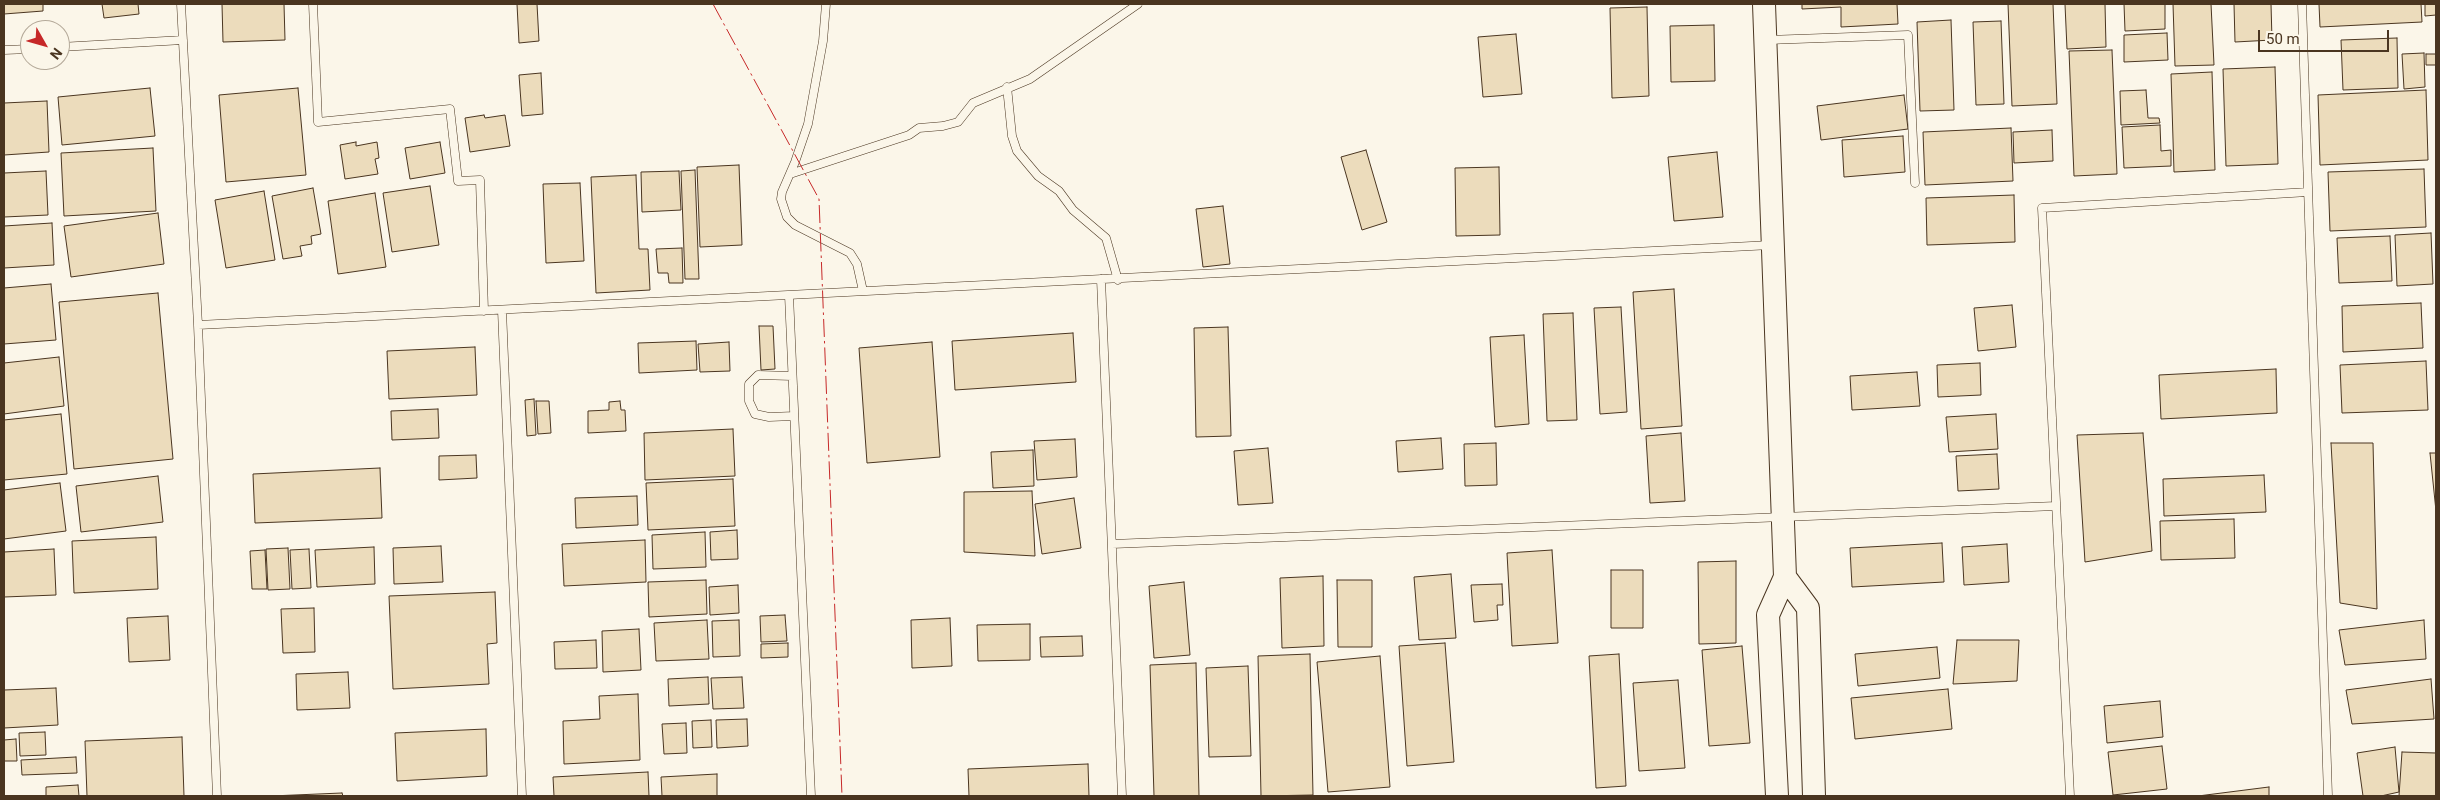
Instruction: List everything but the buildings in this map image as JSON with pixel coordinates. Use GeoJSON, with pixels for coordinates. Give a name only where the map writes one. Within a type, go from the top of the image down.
{"type":"FeatureCollection","features":[{"type":"Feature","properties":{"kind":"street"},"geometry":{"type":"LineString","coordinates":[[1764,4],[1786,577],[1768,615],[1777,796]]}},
{"type":"Feature","properties":{"kind":"street"},"geometry":{"type":"LineString","coordinates":[[1786,577],[1808,608],[1814,796]]}},
{"type":"Feature","properties":{"kind":"lane"},"geometry":{"type":"LineString","coordinates":[[181,4],[198,325],[216,796]]}},
{"type":"Feature","properties":{"kind":"lane"},"geometry":{"type":"LineString","coordinates":[[313,4],[318,122],[450,109],[458,181],[480,180],[484,311]]}},
{"type":"Feature","properties":{"kind":"lane"},"geometry":{"type":"LineString","coordinates":[[826,4],[823,41],[808,124],[782,192],[781,200],[787,217],[795,225],[850,253],[857,264],[863,291]]}},
{"type":"Feature","properties":{"kind":"lane"},"geometry":{"type":"LineString","coordinates":[[790,174],[909,135],[919,128],[952,125],[960,120],[973,103],[1007,87],[1030,79],[1138,4]]}},
{"type":"Feature","properties":{"kind":"lane"},"geometry":{"type":"LineString","coordinates":[[2302,4],[2328,796]]}},
{"type":"Feature","properties":{"kind":"lane"},"geometry":{"type":"LineString","coordinates":[[1765,40],[1908,36],[1915,183]]}},
{"type":"Feature","properties":{"kind":"lane"},"geometry":{"type":"LineString","coordinates":[[70,46],[183,40]]}},
{"type":"Feature","properties":{"kind":"lane"},"geometry":{"type":"LineString","coordinates":[[4,50],[20,49]]}},
{"type":"Feature","properties":{"kind":"lane"},"geometry":{"type":"LineString","coordinates":[[1007,87],[1012,136],[1017,151],[1038,176],[1059,191],[1073,210],[1106,238],[1118,280]]}},
{"type":"Feature","properties":{"kind":"lane"},"geometry":{"type":"LineString","coordinates":[[2070,796],[2042,208],[2308,192]]}},
{"type":"Feature","properties":{"kind":"lane"},"geometry":{"type":"LineString","coordinates":[[198,325],[1101,279],[1118,280],[1773,244]]}},
{"type":"Feature","properties":{"kind":"lane"},"geometry":{"type":"LineString","coordinates":[[1101,279],[1122,796]]}},
{"type":"Feature","properties":{"kind":"lane"},"geometry":{"type":"LineString","coordinates":[[789,295],[811,796]]}},
{"type":"Feature","properties":{"kind":"lane"},"geometry":{"type":"LineString","coordinates":[[502,310],[522,796]]}},
{"type":"Feature","properties":{"kind":"lane"},"geometry":{"type":"LineString","coordinates":[[792,376],[758,375],[749,384],[749,401],[754,414],[769,417],[794,416]]}},
{"type":"Feature","properties":{"kind":"lane"},"geometry":{"type":"LineString","coordinates":[[1112,544],[2056,506]]}},
{"type":"Feature","properties":{"kind":"power"},"geometry":{"type":"LineString","coordinates":[[713,4],[819,199],[842,796]]}}]}
